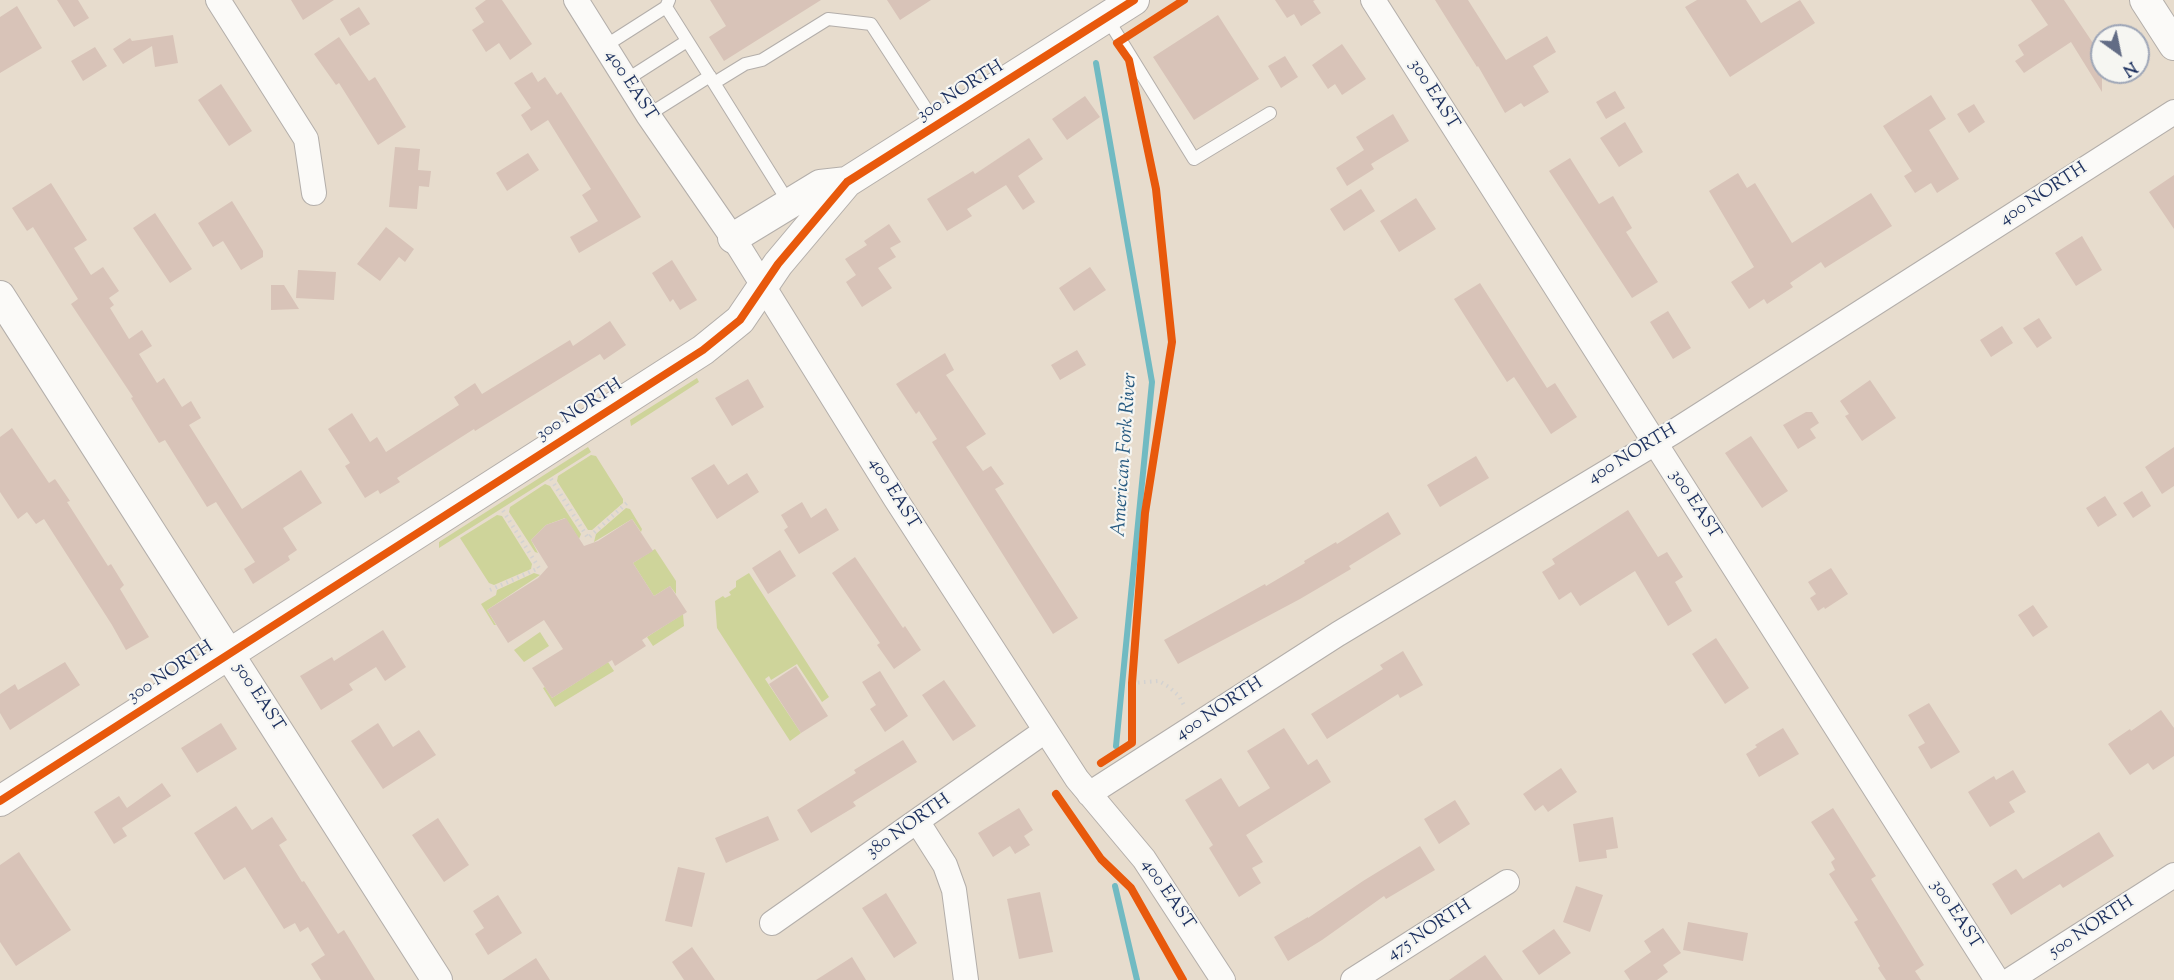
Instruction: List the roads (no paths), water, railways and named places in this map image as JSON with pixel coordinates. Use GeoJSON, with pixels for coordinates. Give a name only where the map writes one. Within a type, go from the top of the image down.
{"type":"FeatureCollection","features":[{"type":"Feature","properties":{"kind":"street"},"geometry":{"type":"LineString","coordinates":[[218,0],[306,139],[314,193]]}},
{"type":"Feature","properties":{"kind":"street","name":"400 EAST"},"geometry":{"type":"LineString","coordinates":[[576,0],[648,115],[733,238],[895,498],[1077,779],[1144,859],[1223,980]]}},
{"type":"Feature","properties":{"kind":"street","name":"300 NORTH"},"geometry":{"type":"LineString","coordinates":[[0,801],[703,350],[740,320],[763,285],[824,207],[847,182],[1134,0]]}},
{"type":"Feature","properties":{"kind":"street","name":"300 EAST"},"geometry":{"type":"LineString","coordinates":[[1373,0],[1997,980]]}},
{"type":"Feature","properties":{"kind":"street"},"geometry":{"type":"LineString","coordinates":[[2145,0],[2174,45]]}},
{"type":"Feature","properties":{"kind":"street","name":"400 NORTH"},"geometry":{"type":"LineString","coordinates":[[1089,794],[1338,634],[1654,443],[2174,112]]}},
{"type":"Feature","properties":{"kind":"street"},"geometry":{"type":"LineString","coordinates":[[733,238],[820,185],[847,182]]}},
{"type":"Feature","properties":{"kind":"street","name":"500 EAST"},"geometry":{"type":"LineString","coordinates":[[0,296],[437,980]]}},
{"type":"Feature","properties":{"kind":"street","name":"380 NORTH"},"geometry":{"type":"LineString","coordinates":[[772,923],[1045,730]]}},
{"type":"Feature","properties":{"kind":"street"},"geometry":{"type":"LineString","coordinates":[[917,821],[945,865],[954,890],[966,980]]}},
{"type":"Feature","properties":{"kind":"street","name":"500 NORTH"},"geometry":{"type":"LineString","coordinates":[[2010,980],[2174,876]]}},
{"type":"Feature","properties":{"kind":"street","name":"475 NORTH"},"geometry":{"type":"LineString","coordinates":[[1353,980],[1507,882]]}},
{"type":"Feature","properties":{"kind":"lane"},"geometry":{"type":"LineString","coordinates":[[604,46],[668,4],[687,41],[789,203]]}},
{"type":"Feature","properties":{"kind":"lane"},"geometry":{"type":"LineString","coordinates":[[1107,17],[1194,159],[1270,113]]}},
{"type":"Feature","properties":{"kind":"lane"},"geometry":{"type":"LineString","coordinates":[[648,115],[745,64],[762,60],[828,19],[871,24],[937,125]]}},
{"type":"Feature","properties":{"kind":"lane"},"geometry":{"type":"LineString","coordinates":[[626,80],[687,41]]}},
{"type":"Feature","properties":{"kind":"waterway","name":"American Fork River"},"geometry":{"type":"LineString","coordinates":[[1096,63],[1152,382],[1116,746]]}},
{"type":"Feature","properties":{"kind":"waterway","name":"American Fork River"},"geometry":{"type":"LineString","coordinates":[[1115,886],[1137,980]]}}]}
